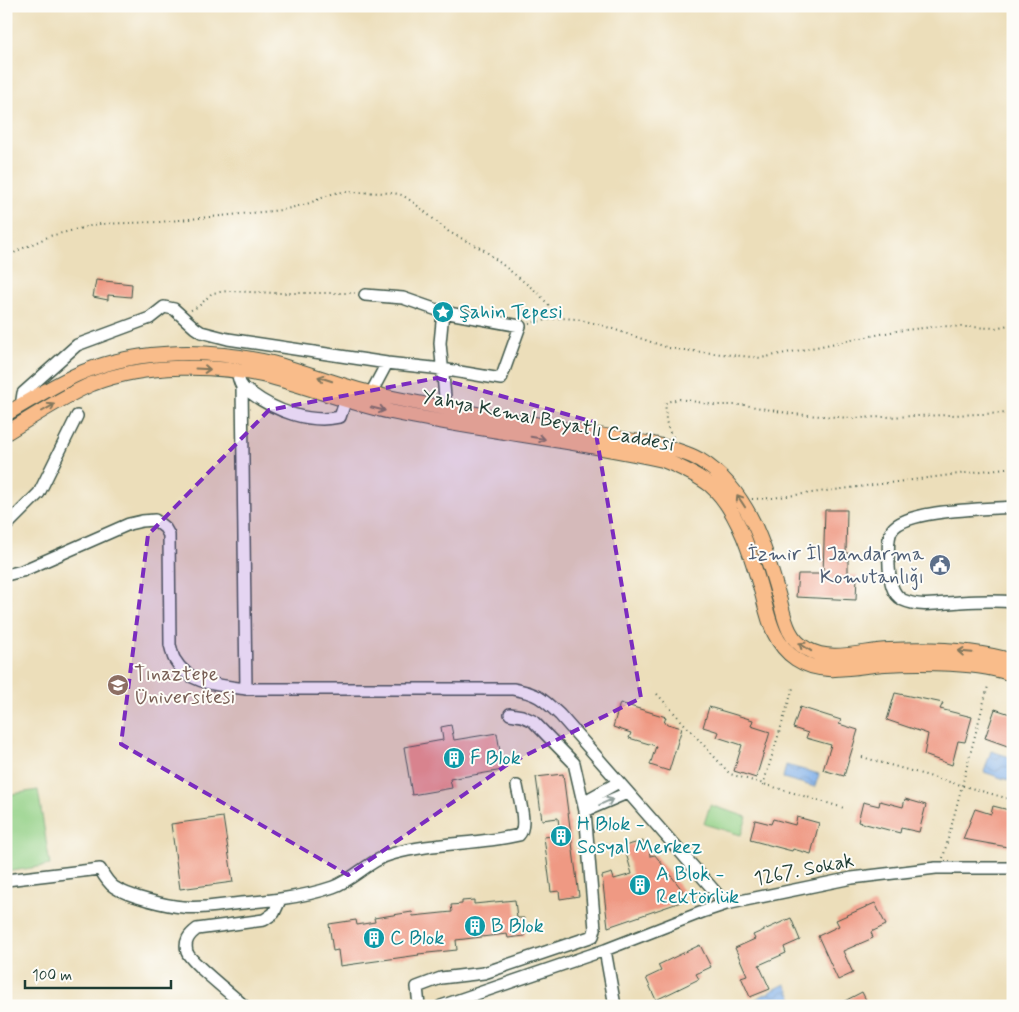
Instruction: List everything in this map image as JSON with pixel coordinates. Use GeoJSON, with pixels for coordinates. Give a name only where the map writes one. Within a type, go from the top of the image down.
{"type":"FeatureCollection","features":[{"type":"Feature","properties":{"kind":"main road","name":"Yahya Kemal Beyatlı Caddesi"},"geometry":{"type":"LineString","coordinates":[[6,414],[70,378],[103,365],[138,357],[198,353],[247,358],[291,368],[392,412],[470,419],[668,448],[698,459],[743,493],[749,514],[764,550],[786,626],[806,649],[828,656],[890,650],[956,651],[1013,661]]}},
{"type":"Feature","properties":{"kind":"main road","name":"Yahya Kemal Beyatlı Caddesi"},"geometry":{"type":"LineString","coordinates":[[6,432],[81,390],[118,376],[144,371],[183,368],[237,371],[348,393],[371,393],[443,408],[470,419],[650,457],[676,465],[700,478],[720,496],[741,532],[751,558],[769,623],[774,634],[780,645],[790,654],[808,665],[831,670],[884,664],[934,664],[986,668],[1013,675]]}},
{"type":"Feature","properties":{"kind":"street"},"geometry":{"type":"LineString","coordinates":[[21,406],[23,393],[77,345],[150,318],[164,307],[174,309],[201,332],[228,339],[387,363],[442,368],[501,379],[520,326],[443,312],[403,298],[365,295]]}},
{"type":"Feature","properties":{"kind":"street"},"geometry":{"type":"LineString","coordinates":[[443,312],[440,343],[445,396],[443,408]]}},
{"type":"Feature","properties":{"kind":"street"},"geometry":{"type":"LineString","coordinates":[[371,393],[387,363]]}},
{"type":"Feature","properties":{"kind":"street"},"geometry":{"type":"LineString","coordinates":[[237,371],[242,386],[246,689]]}},
{"type":"Feature","properties":{"kind":"street"},"geometry":{"type":"LineString","coordinates":[[242,386],[258,398],[284,412],[313,419],[327,420],[340,417],[348,393]]}},
{"type":"Feature","properties":{"kind":"street"},"geometry":{"type":"LineString","coordinates":[[6,526],[38,493],[77,416]]}},
{"type":"Feature","properties":{"kind":"street"},"geometry":{"type":"LineString","coordinates":[[1013,507],[940,513],[909,518],[893,529],[888,539],[890,581],[894,592],[902,600],[912,603],[932,604],[984,601],[1013,602]]}},
{"type":"Feature","properties":{"kind":"street"},"geometry":{"type":"LineString","coordinates":[[6,575],[22,571],[129,524],[155,520],[160,522],[169,535],[170,645],[174,660],[190,675],[213,684],[246,689],[513,690],[526,692],[542,698],[560,715],[726,904]]}},
{"type":"Feature","properties":{"kind":"street"},"geometry":{"type":"LineString","coordinates":[[419,1006],[417,987],[441,978],[484,973],[593,936],[595,929],[584,806],[574,763],[534,721],[510,714]]}},
{"type":"Feature","properties":{"kind":"street"},"geometry":{"type":"LineString","coordinates":[[584,806],[619,782]]}},
{"type":"Feature","properties":{"kind":"street"},"geometry":{"type":"LineString","coordinates":[[6,880],[100,869],[114,888],[167,905],[202,907],[280,900],[333,887],[347,881],[374,862],[391,854],[410,849],[519,835],[523,830],[524,823],[517,786]]}},
{"type":"Feature","properties":{"kind":"street"},"geometry":{"type":"LineString","coordinates":[[584,806],[627,793]]}},
{"type":"Feature","properties":{"kind":"street","name":"1267. Sokak"},"geometry":{"type":"LineString","coordinates":[[441,1006],[605,950],[726,904],[852,878],[936,868],[1013,868]]}},
{"type":"Feature","properties":{"kind":"street"},"geometry":{"type":"LineString","coordinates":[[244,1006],[195,963],[187,954],[186,942],[190,934],[197,929],[264,920],[274,913],[280,900]]}},
{"type":"Feature","properties":{"kind":"street"},"geometry":{"type":"LineString","coordinates":[[605,950],[614,1006]]}},
{"type":"Feature","properties":{"kind":"path"},"geometry":{"type":"LineString","coordinates":[[6,258],[50,236],[98,224],[159,222],[282,210],[306,204],[334,193],[382,192],[402,195],[449,232],[484,250],[538,293],[560,318]]}},
{"type":"Feature","properties":{"kind":"path"},"geometry":{"type":"LineString","coordinates":[[181,316],[199,306],[212,293],[228,291],[285,293],[351,292],[365,295]]}},
{"type":"Feature","properties":{"kind":"path"},"geometry":{"type":"LineString","coordinates":[[520,326],[546,319],[560,318],[598,324],[669,348],[750,358],[769,357],[823,344],[896,331],[942,326],[995,328],[1013,324]]}},
{"type":"Feature","properties":{"kind":"path"},"geometry":{"type":"LineString","coordinates":[[675,439],[670,432],[665,412],[666,402],[680,399],[714,404],[746,405],[792,414],[852,418],[1013,413]]}},
{"type":"Feature","properties":{"kind":"path"},"geometry":{"type":"LineString","coordinates":[[743,493],[753,499],[772,498],[1013,467]]}},
{"type":"Feature","properties":{"kind":"path"},"geometry":{"type":"LineString","coordinates":[[743,493],[753,499]]}},
{"type":"Feature","properties":{"kind":"path"},"geometry":{"type":"LineString","coordinates":[[943,858],[988,686]]}},
{"type":"Feature","properties":{"kind":"path"},"geometry":{"type":"LineString","coordinates":[[763,785],[793,688]]}},
{"type":"Feature","properties":{"kind":"path"},"geometry":{"type":"LineString","coordinates":[[657,694],[730,774],[844,808]]}},
{"type":"Feature","properties":{"kind":"path"},"geometry":{"type":"LineString","coordinates":[[862,757],[1013,800]]}},
{"type":"Feature","properties":{"kind":"highlighted area"},"geometry":{"type":"Polygon","coordinates":[[[437,378],[594,422],[641,698],[508,764],[348,875],[121,744],[148,535],[269,410],[437,378]]]}},
{"type":"Feature","properties":{"kind":"green space"},"geometry":{"type":"Polygon","coordinates":[[[38,790],[50,865],[6,872],[6,795],[38,790]]]}},
{"type":"Feature","properties":{"kind":"green space"},"geometry":{"type":"Polygon","coordinates":[[[710,805],[747,817],[741,835],[704,824],[710,805]]]}},
{"type":"Feature","properties":{"kind":"water"},"geometry":{"type":"Polygon","coordinates":[[[991,751],[1013,758],[1013,782],[984,772],[991,751]]]}},
{"type":"Feature","properties":{"kind":"water"},"geometry":{"type":"Polygon","coordinates":[[[786,765],[819,774],[815,787],[783,778],[786,765]]]}},
{"type":"Feature","properties":{"kind":"water"},"geometry":{"type":"Polygon","coordinates":[[[785,984],[794,1000],[783,1006],[749,1006],[748,1003],[785,984]]]}},
{"type":"Feature","properties":{"kind":"building"},"geometry":{"type":"Polygon","coordinates":[[[96,280],[132,284],[131,297],[108,295],[108,300],[93,297],[96,280]]]}},
{"type":"Feature","properties":{"kind":"building"},"geometry":{"type":"Polygon","coordinates":[[[825,510],[847,510],[846,553],[848,553],[848,575],[857,575],[856,600],[796,597],[798,574],[823,574],[825,510]]]}},
{"type":"Feature","properties":{"kind":"building"},"geometry":{"type":"Polygon","coordinates":[[[895,693],[943,703],[940,709],[972,717],[965,742],[958,741],[952,765],[924,755],[928,734],[887,720],[895,693]]]}},
{"type":"Feature","properties":{"kind":"building"},"geometry":{"type":"Polygon","coordinates":[[[620,703],[666,717],[664,723],[682,728],[669,771],[650,765],[656,746],[629,738],[631,733],[613,727],[620,703]]]}},
{"type":"Feature","properties":{"kind":"building"},"geometry":{"type":"Polygon","coordinates":[[[709,707],[753,720],[751,726],[770,732],[756,778],[734,771],[742,745],[717,737],[719,732],[703,727],[709,707]]]}},
{"type":"Feature","properties":{"kind":"building"},"geometry":{"type":"Polygon","coordinates":[[[800,707],[841,720],[839,724],[858,730],[844,776],[823,770],[831,745],[806,738],[808,733],[793,728],[800,707]]]}},
{"type":"Feature","properties":{"kind":"building"},"geometry":{"type":"Polygon","coordinates":[[[995,709],[1013,715],[1013,748],[985,738],[995,709]]]}},
{"type":"Feature","properties":{"kind":"building","name":"F Blok"},"geometry":{"type":"Polygon","coordinates":[[[451,725],[454,740],[497,733],[503,770],[450,779],[452,788],[412,795],[404,747],[443,740],[441,727],[451,725]]]}},
{"type":"Feature","properties":{"kind":"building","name":"H Blok - Sosyal Merkez"},"geometry":{"type":"Polygon","coordinates":[[[563,774],[579,896],[560,899],[559,891],[551,892],[544,837],[560,835],[558,818],[542,820],[536,777],[563,774]]]}},
{"type":"Feature","properties":{"kind":"building"},"geometry":{"type":"Polygon","coordinates":[[[905,799],[926,805],[919,832],[901,828],[900,833],[858,822],[863,802],[879,806],[880,801],[903,807],[905,799]]]}},
{"type":"Feature","properties":{"kind":"building"},"geometry":{"type":"Polygon","coordinates":[[[993,806],[1013,811],[1013,848],[963,839],[975,809],[991,814],[993,806]]]}},
{"type":"Feature","properties":{"kind":"building"},"geometry":{"type":"Polygon","coordinates":[[[223,817],[233,882],[180,889],[171,824],[223,817]]]}},
{"type":"Feature","properties":{"kind":"building"},"geometry":{"type":"Polygon","coordinates":[[[797,817],[819,823],[811,854],[750,840],[755,820],[771,824],[773,819],[795,825],[797,817]]]}},
{"type":"Feature","properties":{"kind":"building","name":"A Blok - Rektörlük"},"geometry":{"type":"Polygon","coordinates":[[[643,841],[644,848],[649,846],[650,856],[655,855],[683,891],[678,893],[681,902],[608,927],[602,876],[612,873],[614,879],[632,874],[624,846],[643,841]]]}},
{"type":"Feature","properties":{"kind":"building"},"geometry":{"type":"Polygon","coordinates":[[[474,900],[474,904],[515,900],[517,918],[524,918],[525,936],[508,938],[507,934],[456,940],[457,950],[340,966],[338,950],[333,951],[329,924],[356,920],[357,925],[375,922],[374,918],[412,912],[413,916],[452,912],[451,905],[462,904],[462,901],[474,900]]]}},
{"type":"Feature","properties":{"kind":"building"},"geometry":{"type":"Polygon","coordinates":[[[875,903],[886,925],[871,932],[873,938],[843,951],[853,973],[838,980],[818,936],[839,926],[836,920],[875,903]]]}},
{"type":"Feature","properties":{"kind":"building"},"geometry":{"type":"Polygon","coordinates":[[[791,918],[800,940],[784,947],[786,953],[759,965],[770,989],[750,997],[741,977],[747,975],[735,948],[755,939],[753,935],[791,918]]]}},
{"type":"Feature","properties":{"kind":"building"},"geometry":{"type":"Polygon","coordinates":[[[700,945],[711,967],[696,974],[699,979],[656,1000],[646,978],[661,971],[658,965],[700,945]]]}},
{"type":"Feature","properties":{"kind":"building"},"geometry":{"type":"Polygon","coordinates":[[[862,992],[869,1006],[835,1006],[862,992]]]}},
{"type":"Feature","properties":{"kind":"place","name":"Şahin Tepesi"},"geometry":{"type":"Point","coordinates":[443,312]}},
{"type":"Feature","properties":{"kind":"place","name":"İzmir İl Jandarma Komutanlığı"},"geometry":{"type":"Point","coordinates":[940,565]}},
{"type":"Feature","properties":{"kind":"place","name":"Tınaztepe Üniversitesi"},"geometry":{"type":"Point","coordinates":[118,685]}},
{"type":"Feature","properties":{"kind":"place","name":"F Blok"},"geometry":{"type":"Point","coordinates":[454,758]}},
{"type":"Feature","properties":{"kind":"place","name":"H Blok - Sosyal Merkez"},"geometry":{"type":"Point","coordinates":[561,836]}},
{"type":"Feature","properties":{"kind":"place","name":"A Blok - Rektörlük"},"geometry":{"type":"Point","coordinates":[640,885]}},
{"type":"Feature","properties":{"kind":"place","name":"B Blok"},"geometry":{"type":"Point","coordinates":[475,926]}},
{"type":"Feature","properties":{"kind":"place","name":"C Blok"},"geometry":{"type":"Point","coordinates":[374,938]}}]}
